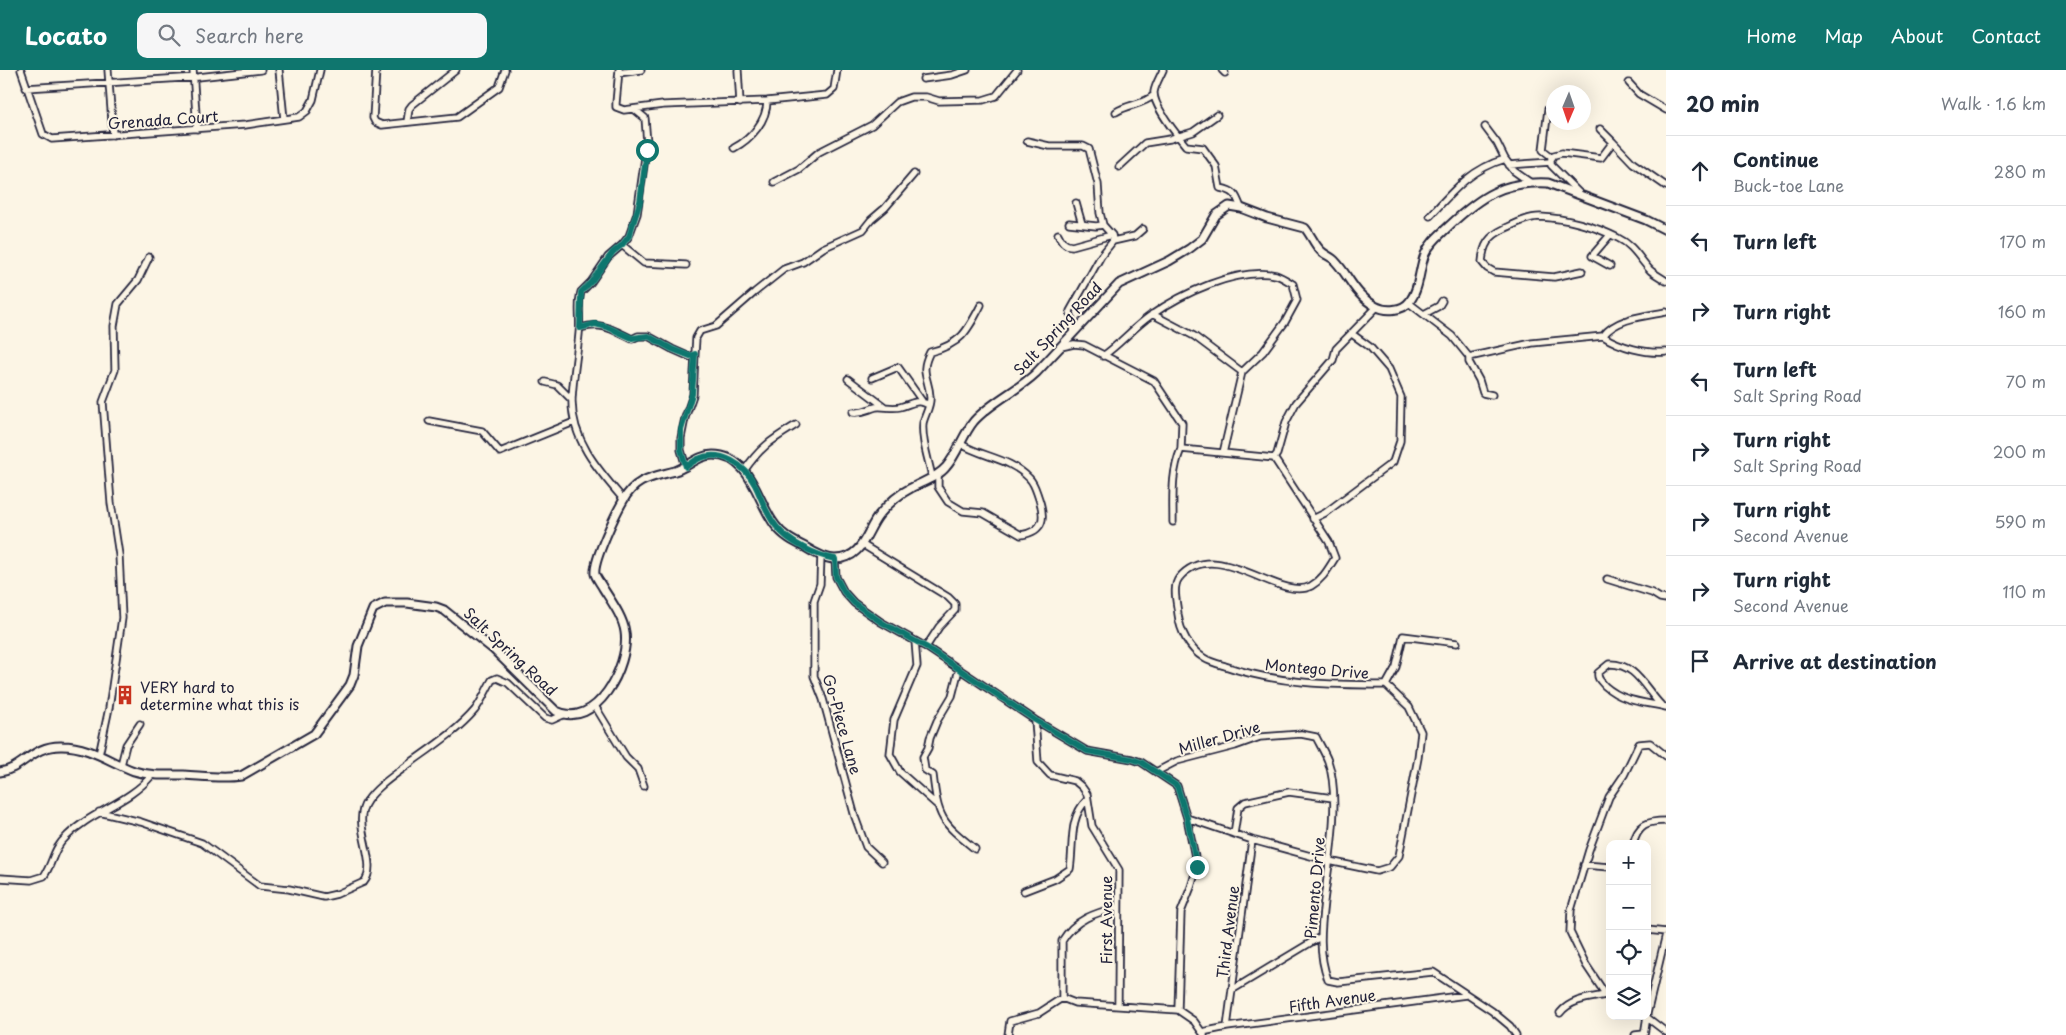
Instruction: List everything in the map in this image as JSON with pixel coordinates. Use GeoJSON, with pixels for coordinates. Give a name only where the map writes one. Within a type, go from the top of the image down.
{"type":"FeatureCollection","features":[{"type":"Feature","properties":{"kind":"street","name":"Grenada Court"},"geometry":{"type":"LineString","coordinates":[[21,70],[43,134],[52,139],[245,125],[299,117],[307,111],[313,100],[320,70]]}},
{"type":"Feature","properties":{"kind":"street"},"geometry":{"type":"LineString","coordinates":[[108,70],[113,135]]}},
{"type":"Feature","properties":{"kind":"street"},"geometry":{"type":"LineString","coordinates":[[193,70],[197,129]]}},
{"type":"Feature","properties":{"kind":"street"},"geometry":{"type":"LineString","coordinates":[[26,88],[193,78],[262,70]]}},
{"type":"Feature","properties":{"kind":"street"},"geometry":{"type":"LineString","coordinates":[[279,70],[284,120]]}},
{"type":"Feature","properties":{"kind":"street"},"geometry":{"type":"LineString","coordinates":[[376,70],[372,114],[375,122],[382,124],[451,118],[463,114],[499,87],[505,70]]}},
{"type":"Feature","properties":{"kind":"street"},"geometry":{"type":"LineString","coordinates":[[407,122],[409,109],[412,105],[456,70]]}},
{"type":"Feature","properties":{"kind":"street"},"geometry":{"type":"LineString","coordinates":[[640,70],[619,71],[616,107],[620,110],[675,104],[740,103],[827,95],[832,93],[834,89],[837,70]]}},
{"type":"Feature","properties":{"kind":"street"},"geometry":{"type":"LineString","coordinates":[[738,70],[740,103]]}},
{"type":"Feature","properties":{"kind":"street"},"geometry":{"type":"LineString","coordinates":[[923,79],[952,75],[967,70]]}},
{"type":"Feature","properties":{"kind":"street"},"geometry":{"type":"LineString","coordinates":[[774,182],[798,168],[819,152],[872,125],[897,102],[911,97],[926,97],[938,101],[983,100],[996,96],[1017,70]]}},
{"type":"Feature","properties":{"kind":"street"},"geometry":{"type":"LineString","coordinates":[[1163,70],[1154,96],[1164,115],[1186,146],[1203,148],[1216,166],[1220,188],[1229,190],[1236,195],[1241,208],[1305,228],[1321,252],[1335,261],[1352,287],[1362,297],[1377,307],[1393,310],[1403,308],[1414,296],[1425,254],[1431,244],[1478,200],[1510,186],[1548,183],[1646,220],[1666,230]]}},
{"type":"Feature","properties":{"kind":"street"},"geometry":{"type":"LineString","coordinates":[[1629,83],[1639,94],[1666,110]]}},
{"type":"Feature","properties":{"kind":"street"},"geometry":{"type":"LineString","coordinates":[[1116,112],[1126,106],[1144,102],[1154,96]]}},
{"type":"Feature","properties":{"kind":"street"},"geometry":{"type":"LineString","coordinates":[[734,148],[741,144],[764,120],[767,111],[767,101]]}},
{"type":"Feature","properties":{"kind":"street"},"geometry":{"type":"LineString","coordinates":[[624,500],[590,458],[574,422],[572,400],[580,328],[581,292],[591,282],[613,252],[629,236],[637,214],[647,150],[645,118],[634,109]]}},
{"type":"Feature","properties":{"kind":"street"},"geometry":{"type":"LineString","coordinates":[[1119,167],[1146,143],[1193,132],[1217,116]]}},
{"type":"Feature","properties":{"kind":"street"},"geometry":{"type":"LineString","coordinates":[[1485,127],[1514,171],[1531,183]]}},
{"type":"Feature","properties":{"kind":"street"},"geometry":{"type":"LineString","coordinates":[[1600,129],[1634,163],[1666,186]]}},
{"type":"Feature","properties":{"kind":"street"},"geometry":{"type":"LineString","coordinates":[[1546,130],[1544,150],[1551,159],[1551,165],[1579,194]]}},
{"type":"Feature","properties":{"kind":"street"},"geometry":{"type":"LineString","coordinates":[[1026,141],[1049,146],[1082,146],[1089,149],[1098,184],[1100,213],[1103,225],[1113,238]]}},
{"type":"Feature","properties":{"kind":"street"},"geometry":{"type":"LineString","coordinates":[[1430,216],[1462,184],[1484,166],[1507,162],[1551,159],[1554,155],[1562,153],[1600,158],[1613,142]]}},
{"type":"Feature","properties":{"kind":"street"},"geometry":{"type":"LineString","coordinates":[[686,467],[681,450],[681,430],[692,394],[696,338],[700,331],[716,326],[784,269],[803,262],[823,248],[863,230],[914,174]]}},
{"type":"Feature","properties":{"kind":"street"},"geometry":{"type":"LineString","coordinates":[[1076,203],[1082,224]]}},
{"type":"Feature","properties":{"kind":"street","name":"Salt Spring Road"},"geometry":{"type":"LineString","coordinates":[[835,559],[844,558],[863,545],[879,515],[893,500],[909,488],[935,476],[947,467],[974,421],[1023,385],[1119,284],[1169,261],[1189,249],[1202,239],[1216,215],[1224,209],[1229,206],[1241,208]]}},
{"type":"Feature","properties":{"kind":"street"},"geometry":{"type":"LineString","coordinates":[[1582,271],[1554,277],[1494,272],[1482,262],[1482,252],[1485,244],[1494,234],[1517,222],[1540,217],[1579,223],[1618,238],[1637,252],[1651,271],[1666,281]]}},
{"type":"Feature","properties":{"kind":"street"},"geometry":{"type":"LineString","coordinates":[[1069,223],[1103,225]]}},
{"type":"Feature","properties":{"kind":"street"},"geometry":{"type":"LineString","coordinates":[[1058,234],[1062,242],[1067,246],[1072,246],[1135,236],[1144,229]]}},
{"type":"Feature","properties":{"kind":"street"},"geometry":{"type":"LineString","coordinates":[[1610,235],[1592,256],[1610,266]]}},
{"type":"Feature","properties":{"kind":"street"},"geometry":{"type":"LineString","coordinates":[[1074,330],[1070,311],[1081,289],[1113,238]]}},
{"type":"Feature","properties":{"kind":"street"},"geometry":{"type":"LineString","coordinates":[[622,245],[644,263],[686,265]]}},
{"type":"Feature","properties":{"kind":"street"},"geometry":{"type":"LineString","coordinates":[[99,755],[109,708],[122,618],[119,555],[111,503],[103,402],[115,370],[114,326],[118,304],[138,280],[149,256]]}},
{"type":"Feature","properties":{"kind":"street"},"geometry":{"type":"LineString","coordinates":[[1103,356],[1152,314],[1196,290],[1232,277],[1257,274],[1277,276],[1293,284],[1297,300],[1285,322],[1263,352],[1242,372],[1223,453]]}},
{"type":"Feature","properties":{"kind":"street"},"geometry":{"type":"LineString","coordinates":[[1424,314],[1439,306],[1442,301]]}},
{"type":"Feature","properties":{"kind":"street"},"geometry":{"type":"LineString","coordinates":[[1409,302],[1452,336],[1469,357],[1469,362],[1480,380],[1484,393],[1492,395]]}},
{"type":"Feature","properties":{"kind":"street"},"geometry":{"type":"LineString","coordinates":[[961,444],[969,449],[1001,459],[1029,478],[1036,489],[1042,507],[1043,519],[1029,534],[1021,535],[983,513],[963,511],[948,502],[938,487],[923,422],[931,399],[925,379],[924,362],[930,352],[960,339],[981,305]]}},
{"type":"Feature","properties":{"kind":"street"},"geometry":{"type":"LineString","coordinates":[[1274,458],[1277,454],[1286,422],[1296,403],[1333,360],[1336,349],[1377,307]]}},
{"type":"Feature","properties":{"kind":"street"},"geometry":{"type":"LineString","coordinates":[[1603,336],[1609,328],[1627,320],[1666,312]]}},
{"type":"Feature","properties":{"kind":"street"},"geometry":{"type":"LineString","coordinates":[[1152,314],[1194,336],[1242,372]]}},
{"type":"Feature","properties":{"kind":"street"},"geometry":{"type":"LineString","coordinates":[[580,328],[595,324],[632,338],[648,336],[663,345],[690,356],[695,354]]}},
{"type":"Feature","properties":{"kind":"street"},"geometry":{"type":"LineString","coordinates":[[1274,458],[1313,519],[1332,508],[1393,462],[1400,441],[1401,397],[1389,369],[1370,347],[1352,334]]}},
{"type":"Feature","properties":{"kind":"street"},"geometry":{"type":"LineString","coordinates":[[1469,357],[1532,343],[1603,336],[1612,341],[1649,352],[1666,352]]}},
{"type":"Feature","properties":{"kind":"street"},"geometry":{"type":"LineString","coordinates":[[1061,347],[1084,345],[1154,381],[1182,423],[1181,449],[1175,464],[1173,522]]}},
{"type":"Feature","properties":{"kind":"street"},"geometry":{"type":"LineString","coordinates":[[872,378],[898,367],[922,401],[929,405]]}},
{"type":"Feature","properties":{"kind":"street"},"geometry":{"type":"LineString","coordinates":[[848,379],[885,407]]}},
{"type":"Feature","properties":{"kind":"street"},"geometry":{"type":"LineString","coordinates":[[545,382],[557,385],[572,400]]}},
{"type":"Feature","properties":{"kind":"street"},"geometry":{"type":"LineString","coordinates":[[854,412],[864,413],[877,407],[898,408],[916,401],[922,401]]}},
{"type":"Feature","properties":{"kind":"street"},"geometry":{"type":"LineString","coordinates":[[429,421],[482,431],[500,452],[574,422]]}},
{"type":"Feature","properties":{"kind":"street"},"geometry":{"type":"LineString","coordinates":[[744,471],[756,453],[767,442],[796,425]]}},
{"type":"Feature","properties":{"kind":"street"},"geometry":{"type":"LineString","coordinates":[[1181,449],[1274,458]]}},
{"type":"Feature","properties":{"kind":"street"},"geometry":{"type":"LineString","coordinates":[[644,786],[638,769],[626,757],[595,706],[606,695],[616,676],[624,658],[626,642],[625,629],[595,575],[596,562],[624,500],[631,489],[653,475],[686,467],[698,459],[711,455],[724,457],[744,471],[754,484],[768,516],[785,537],[821,555],[835,559],[836,577],[844,592],[854,603],[881,622],[926,647],[1035,720],[1087,751],[1132,759],[1177,786],[1187,818],[1197,867],[1192,887],[1181,912],[1178,1010]]}},
{"type":"Feature","properties":{"kind":"street","name":"Montego Drive"},"geometry":{"type":"LineString","coordinates":[[1187,818],[1252,840],[1329,861],[1377,871],[1390,867],[1399,856],[1418,758],[1421,732],[1409,707],[1386,685],[1337,685],[1260,676],[1204,659],[1191,648],[1179,624],[1175,586],[1180,578],[1194,567],[1213,563],[1236,567],[1273,582],[1296,588],[1309,586],[1325,575],[1335,558],[1329,542],[1313,519]]}},
{"type":"Feature","properties":{"kind":"street"},"geometry":{"type":"LineString","coordinates":[[863,545],[948,597],[955,604],[955,610],[926,647]]}},
{"type":"Feature","properties":{"kind":"street","name":"Go-Piece Lane"},"geometry":{"type":"LineString","coordinates":[[821,555],[820,584],[814,601],[814,676],[823,699],[855,817],[866,847],[882,862]]}},
{"type":"Feature","properties":{"kind":"street"},"geometry":{"type":"LineString","coordinates":[[1607,579],[1652,592],[1660,598],[1666,599]]}},
{"type":"Feature","properties":{"kind":"street","name":"Salt Spring Road"},"geometry":{"type":"LineString","coordinates":[[0,772],[15,766],[34,752],[48,747],[74,746],[120,765],[152,775],[227,778],[241,776],[314,734],[350,685],[354,675],[358,646],[369,616],[373,609],[385,603],[427,605],[452,615],[494,650],[543,700],[563,715],[586,711],[595,706]]}},
{"type":"Feature","properties":{"kind":"street","name":"Montego Drive"},"geometry":{"type":"LineString","coordinates":[[1386,685],[1396,668],[1403,636],[1457,643]]}},
{"type":"Feature","properties":{"kind":"street"},"geometry":{"type":"LineString","coordinates":[[915,641],[917,666],[894,720],[890,754],[900,772],[937,805]]}},
{"type":"Feature","properties":{"kind":"street"},"geometry":{"type":"LineString","coordinates":[[1609,664],[1624,665],[1639,677],[1663,706],[1634,702],[1612,692],[1599,680],[1598,673],[1609,664]]}},
{"type":"Feature","properties":{"kind":"street"},"geometry":{"type":"LineString","coordinates":[[959,669],[952,696],[937,721],[923,757],[925,770],[933,775],[937,805],[948,828],[975,849]]}},
{"type":"Feature","properties":{"kind":"street"},"geometry":{"type":"LineString","coordinates":[[99,812],[141,822],[202,843],[260,886],[289,889],[324,897],[330,896],[364,882],[366,879],[368,865],[361,815],[367,800],[396,774],[439,742],[475,710],[492,680],[497,678],[508,683],[548,720],[556,719],[563,715]]}},
{"type":"Feature","properties":{"kind":"street","name":"First Avenue"},"geometry":{"type":"LineString","coordinates":[[1035,720],[1038,762],[1050,775],[1079,783],[1086,794],[1092,826],[1119,870],[1118,1006]]}},
{"type":"Feature","properties":{"kind":"street"},"geometry":{"type":"LineString","coordinates":[[120,765],[126,745],[140,724]]}},
{"type":"Feature","properties":{"kind":"street","name":"Miller Drive"},"geometry":{"type":"LineString","coordinates":[[1156,772],[1177,761],[1235,746],[1250,739],[1270,735],[1286,736],[1301,734],[1316,737],[1328,760],[1332,778],[1333,798]]}},
{"type":"Feature","properties":{"kind":"street"},"geometry":{"type":"LineString","coordinates":[[1606,993],[1586,965],[1570,932],[1571,910],[1584,865],[1610,797],[1624,775],[1639,744],[1650,743],[1666,756]]}},
{"type":"Feature","properties":{"kind":"street"},"geometry":{"type":"LineString","coordinates":[[0,878],[31,880],[44,876],[50,867],[54,852],[65,838],[80,824],[142,786],[152,775]]}},
{"type":"Feature","properties":{"kind":"street"},"geometry":{"type":"LineString","coordinates":[[1234,834],[1238,808],[1245,802],[1289,792],[1333,798]]}},
{"type":"Feature","properties":{"kind":"street","name":"Pimento Drive"},"geometry":{"type":"LineString","coordinates":[[1333,798],[1333,827],[1320,937],[1328,980],[1338,982],[1433,972],[1492,1011],[1510,1026],[1516,1035]]}},
{"type":"Feature","properties":{"kind":"street"},"geometry":{"type":"LineString","coordinates":[[1024,891],[1055,879],[1070,869],[1072,837],[1076,815],[1080,806],[1087,800]]}},
{"type":"Feature","properties":{"kind":"street"},"geometry":{"type":"LineString","coordinates":[[1634,840],[1636,832],[1647,823],[1666,821]]}},
{"type":"Feature","properties":{"kind":"street","name":"Third Avenue"},"geometry":{"type":"LineString","coordinates":[[1227,1027],[1252,840]]}},
{"type":"Feature","properties":{"kind":"street"},"geometry":{"type":"LineString","coordinates":[[1584,865],[1606,867]]}},
{"type":"Feature","properties":{"kind":"street"},"geometry":{"type":"LineString","coordinates":[[1062,998],[1062,942],[1067,933],[1089,915],[1118,907]]}},
{"type":"Feature","properties":{"kind":"street"},"geometry":{"type":"LineString","coordinates":[[1651,931],[1666,933],[1651,995]]}},
{"type":"Feature","properties":{"kind":"street"},"geometry":{"type":"LineString","coordinates":[[1232,990],[1320,937]]}},
{"type":"Feature","properties":{"kind":"street","name":"Fifth Avenue"},"geometry":{"type":"LineString","coordinates":[[1203,1034],[1227,1027],[1466,995]]}},
{"type":"Feature","properties":{"kind":"street"},"geometry":{"type":"LineString","coordinates":[[1560,1013],[1567,1006],[1578,1001],[1606,996]]}},
{"type":"Feature","properties":{"kind":"street"},"geometry":{"type":"LineString","coordinates":[[1062,998],[1076,1003],[1178,1010],[1194,1021],[1203,1034]]}},
{"type":"Feature","properties":{"kind":"street"},"geometry":{"type":"LineString","coordinates":[[1008,1035],[1010,1021],[1039,1013],[1062,998]]}},
{"type":"Feature","properties":{"kind":"street"},"geometry":{"type":"LineString","coordinates":[[1635,1035],[1644,1035],[1646,1020]]}},
{"type":"Feature","properties":{"kind":"street"},"geometry":{"type":"LineString","coordinates":[[1651,1020],[1666,1032]]}},
{"type":"Feature","properties":{"kind":"place","name":"VERY hard to determine what this is"},"geometry":{"type":"Point","coordinates":[125,695]}},
{"type":"Feature","properties":{"kind":"route"},"geometry":{"type":"LineString","coordinates":[[647,150],[640,202],[633,227],[622,245],[608,257],[591,282],[583,288],[579,301],[580,328],[595,324],[632,338],[648,336],[655,341],[690,356],[695,354],[693,370],[694,388],[691,403],[681,430],[681,450],[686,467],[698,459],[711,455],[724,457],[735,463],[754,484],[768,516],[785,537],[810,551],[835,559],[836,577],[844,592],[854,603],[881,622],[926,647],[1035,720],[1087,751],[1094,754],[1141,762],[1177,786],[1187,818],[1197,867]]}}]}
